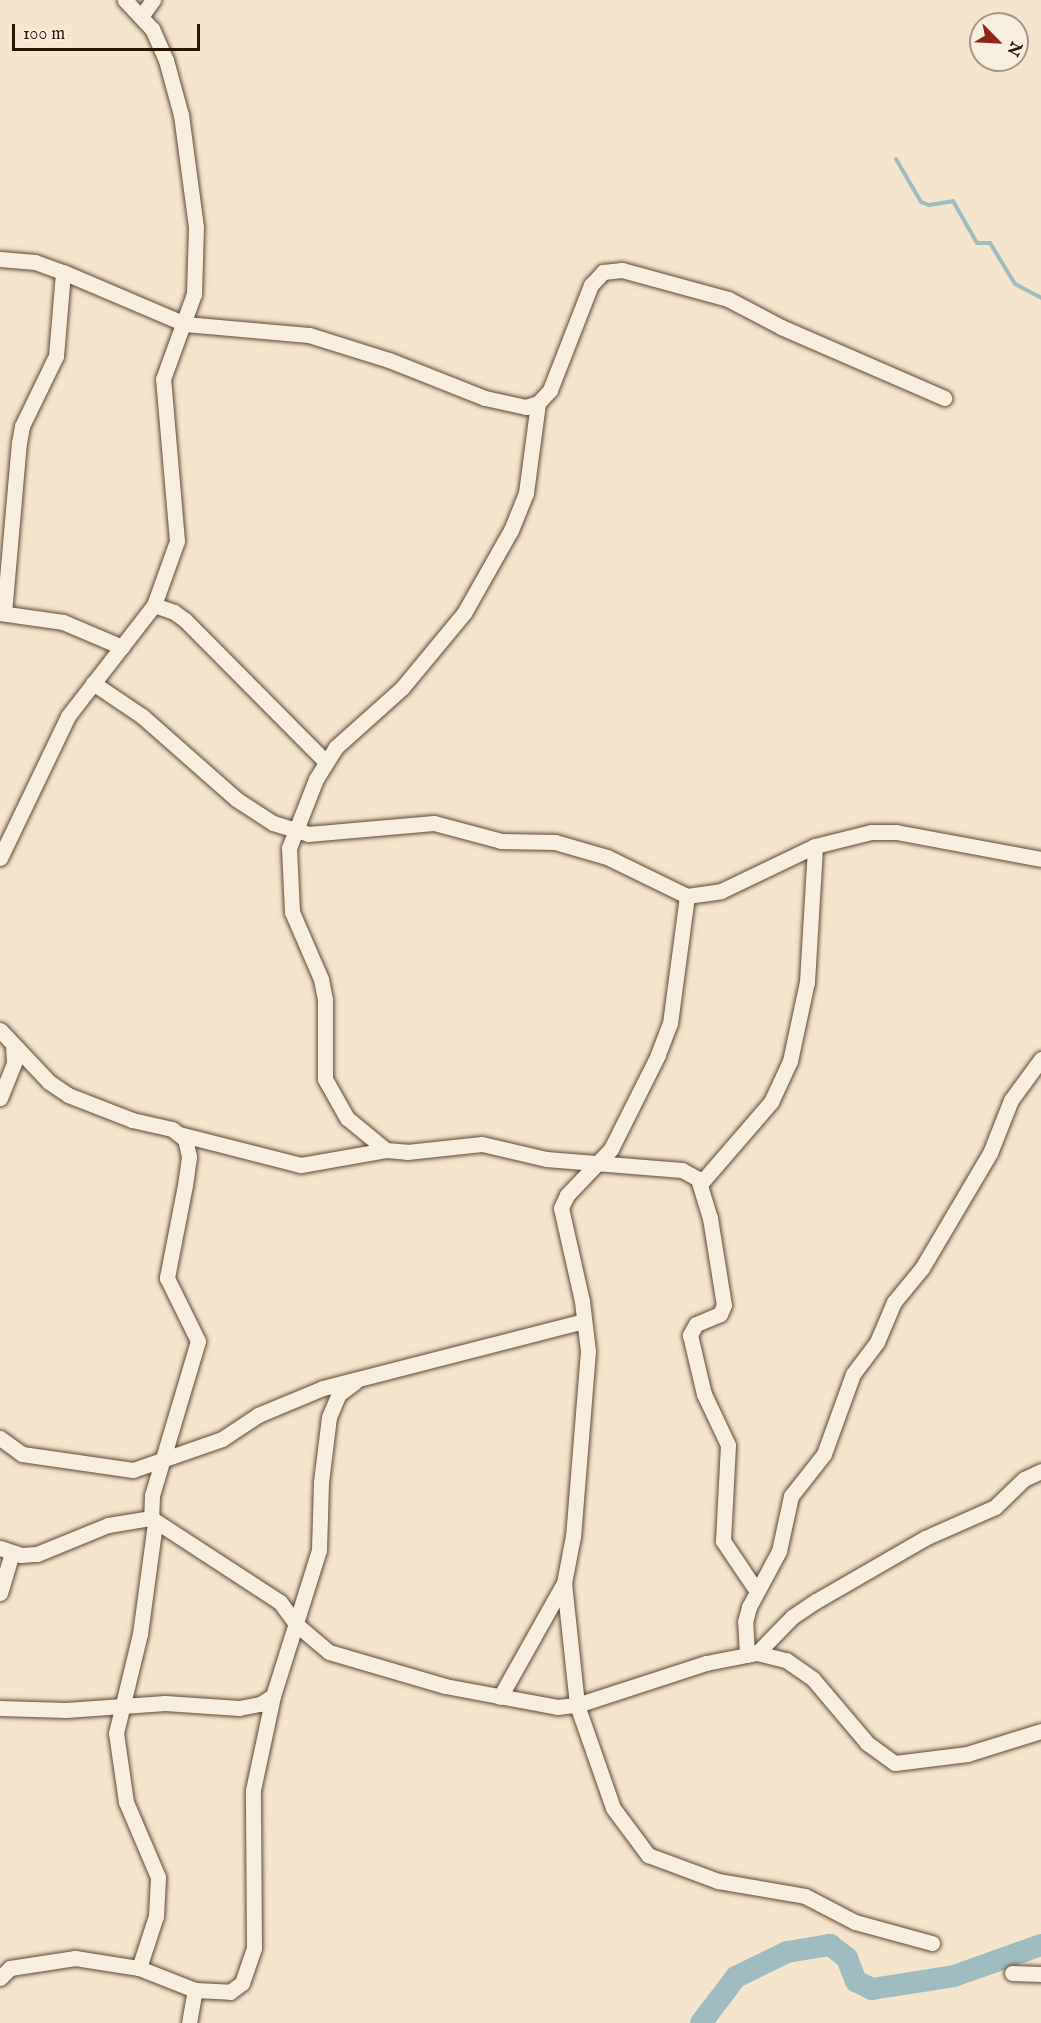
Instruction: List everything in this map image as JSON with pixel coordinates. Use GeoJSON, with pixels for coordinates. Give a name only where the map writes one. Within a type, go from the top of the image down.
{"type":"FeatureCollection","features":[{"type":"Feature","properties":{"kind":"street"},"geometry":{"type":"LineString","coordinates":[[0,858],[68,716],[154,605],[177,541],[163,379],[167,360],[185,324],[194,294],[198,255],[181,115],[166,60],[142,15],[125,0]]}},
{"type":"Feature","properties":{"kind":"street"},"geometry":{"type":"LineString","coordinates":[[142,15],[153,0]]}},
{"type":"Feature","properties":{"kind":"street"},"geometry":{"type":"LineString","coordinates":[[0,259],[34,262],[63,272],[185,324],[309,335],[388,360],[485,398],[513,406],[538,403]]}},
{"type":"Feature","properties":{"kind":"street"},"geometry":{"type":"LineString","coordinates":[[386,1150],[347,1118],[325,1079],[325,1000],[321,979],[292,912],[288,872],[294,830],[326,762],[352,730],[402,688],[465,613],[511,530],[526,493],[538,403],[550,390],[591,285],[603,272],[622,270],[728,299],[781,327],[944,398]]}},
{"type":"Feature","properties":{"kind":"street"},"geometry":{"type":"LineString","coordinates":[[63,272],[56,356],[20,435],[2,613],[63,622],[122,647]]}},
{"type":"Feature","properties":{"kind":"street"},"geometry":{"type":"LineString","coordinates":[[154,605],[174,612],[185,620],[326,762]]}},
{"type":"Feature","properties":{"kind":"street"},"geometry":{"type":"LineString","coordinates":[[93,683],[142,716],[236,799],[273,823],[294,830],[335,832],[434,823],[501,842],[555,842],[607,857],[687,896],[721,891],[815,846],[871,832],[896,832],[1041,859]]}},
{"type":"Feature","properties":{"kind":"street"},"geometry":{"type":"LineString","coordinates":[[701,1183],[734,1141],[771,1102],[790,1061],[807,982],[815,846]]}},
{"type":"Feature","properties":{"kind":"street"},"geometry":{"type":"LineString","coordinates":[[687,896],[670,1023],[658,1055],[601,1162],[567,1195],[561,1208],[584,1321],[588,1385],[564,1583],[577,1705],[613,1809],[648,1855],[718,1881],[805,1896],[855,1922],[932,1943]]}},
{"type":"Feature","properties":{"kind":"street"},"geometry":{"type":"LineString","coordinates":[[0,1030],[13,1046],[68,1095],[179,1134],[301,1165],[386,1150],[407,1152],[482,1144],[546,1159],[682,1170],[701,1183],[724,1305],[720,1314],[696,1324],[690,1335],[704,1394],[728,1445],[723,1541],[756,1590]]}},
{"type":"Feature","properties":{"kind":"street"},"geometry":{"type":"LineString","coordinates":[[0,1098],[12,1070],[13,1046]]}},
{"type":"Feature","properties":{"kind":"street"},"geometry":{"type":"LineString","coordinates":[[752,1654],[745,1622],[756,1590],[779,1551],[791,1496],[830,1442],[853,1374],[877,1342],[894,1302],[922,1269],[990,1153],[1011,1100],[1041,1059]]}},
{"type":"Feature","properties":{"kind":"street"},"geometry":{"type":"LineString","coordinates":[[139,1968],[156,1916],[158,1877],[126,1802],[117,1753],[120,1706],[140,1634],[153,1521],[152,1495],[177,1420],[198,1341],[166,1278],[189,1157],[185,1139],[179,1134]]}},
{"type":"Feature","properties":{"kind":"street"},"geometry":{"type":"LineString","coordinates":[[0,1438],[22,1454],[72,1458],[122,1470],[133,1470],[222,1439],[277,1405],[323,1388],[355,1382],[584,1321]]}},
{"type":"Feature","properties":{"kind":"street"},"geometry":{"type":"LineString","coordinates":[[3,1970],[60,1958],[139,1968],[195,1990],[230,1992],[242,1983],[250,1966],[254,1939],[253,1790],[273,1696],[319,1550],[321,1482],[329,1417],[339,1394],[355,1382]]}},
{"type":"Feature","properties":{"kind":"street"},"geometry":{"type":"LineString","coordinates":[[752,1654],[792,1617],[816,1601],[925,1538],[995,1507],[1024,1479],[1041,1471]]}},
{"type":"Feature","properties":{"kind":"street"},"geometry":{"type":"LineString","coordinates":[[0,1593],[3,1549],[37,1554],[108,1525],[153,1521],[280,1602],[297,1625],[329,1652],[445,1686],[557,1707],[577,1705],[706,1663],[752,1654],[786,1660],[806,1673],[867,1743],[895,1763],[967,1754],[1041,1731]]}},
{"type":"Feature","properties":{"kind":"street"},"geometry":{"type":"LineString","coordinates":[[500,1697],[564,1583]]}},
{"type":"Feature","properties":{"kind":"street"},"geometry":{"type":"LineString","coordinates":[[0,1708],[66,1710],[165,1703],[239,1708],[260,1704],[273,1696]]}},
{"type":"Feature","properties":{"kind":"street"},"geometry":{"type":"LineString","coordinates":[[1012,1973],[1041,1974]]}},
{"type":"Feature","properties":{"kind":"street"},"geometry":{"type":"LineString","coordinates":[[189,2023],[195,1990]]}},
{"type":"Feature","properties":{"kind":"waterway"},"geometry":{"type":"LineString","coordinates":[[896,159],[921,202],[929,205],[953,201],[977,243],[990,243],[1015,284],[1041,298]]}},
{"type":"Feature","properties":{"kind":"waterway"},"geometry":{"type":"LineString","coordinates":[[701,2023],[736,1977],[787,1952],[830,1945],[847,1958],[856,1981],[872,1989],[954,1976],[1041,1945]]}}]}
